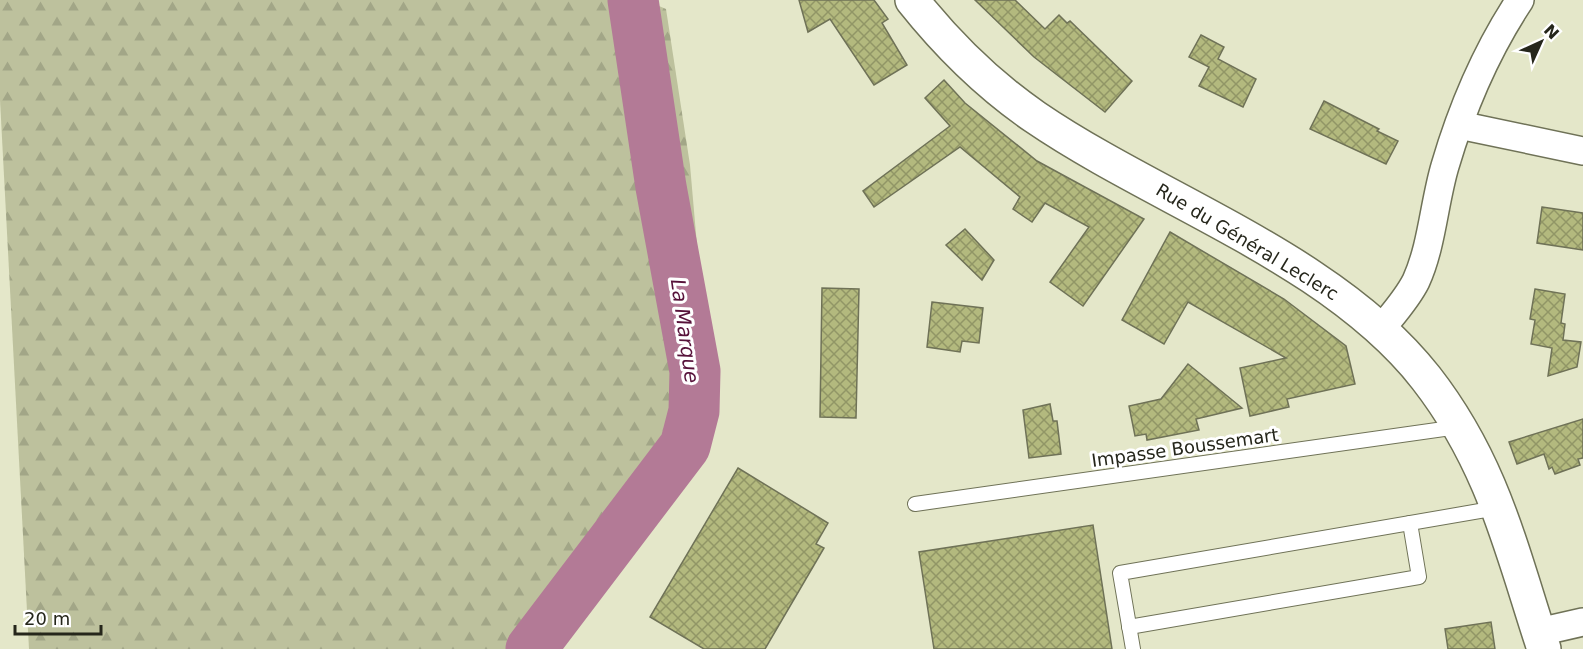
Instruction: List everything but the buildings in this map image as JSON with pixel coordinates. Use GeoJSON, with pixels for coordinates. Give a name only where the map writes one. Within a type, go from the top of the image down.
{"type":"FeatureCollection","features":[{"type":"Feature","properties":{"kind":"street","name":"Rue du Général Leclerc"},"geometry":{"type":"LineString","coordinates":[[912,0],[954,46],[1017,104],[1057,130],[1290,264],[1381,329],[1425,376],[1461,427],[1476,454],[1499,508],[1542,641]]}},
{"type":"Feature","properties":{"kind":"street"},"geometry":{"type":"LineString","coordinates":[[1381,329],[1417,279],[1440,185],[1459,125],[1480,73],[1520,0]]}},
{"type":"Feature","properties":{"kind":"street"},"geometry":{"type":"LineString","coordinates":[[1459,125],[1583,151]]}},
{"type":"Feature","properties":{"kind":"street"},"geometry":{"type":"LineString","coordinates":[[1542,641],[1583,622]]}},
{"type":"Feature","properties":{"kind":"lane","name":"Impasse Boussemart"},"geometry":{"type":"LineString","coordinates":[[915,504],[1461,427]]}},
{"type":"Feature","properties":{"kind":"lane"},"geometry":{"type":"LineString","coordinates":[[1133,649],[1120,573],[1499,508]]}},
{"type":"Feature","properties":{"kind":"lane"},"geometry":{"type":"LineString","coordinates":[[1129,627],[1419,577],[1410,523]]}},
{"type":"Feature","properties":{"kind":"green space"},"geometry":{"type":"Polygon","coordinates":[[[0,0],[645,0],[666,9],[690,165],[712,417],[655,514],[544,649],[29,649],[0,100],[0,0]]]}},
{"type":"Feature","properties":{"kind":"waterway","name":"La Marque"},"geometry":{"type":"LineString","coordinates":[[531,649],[685,446],[694,411],[695,371],[661,187],[633,0]]}}]}
